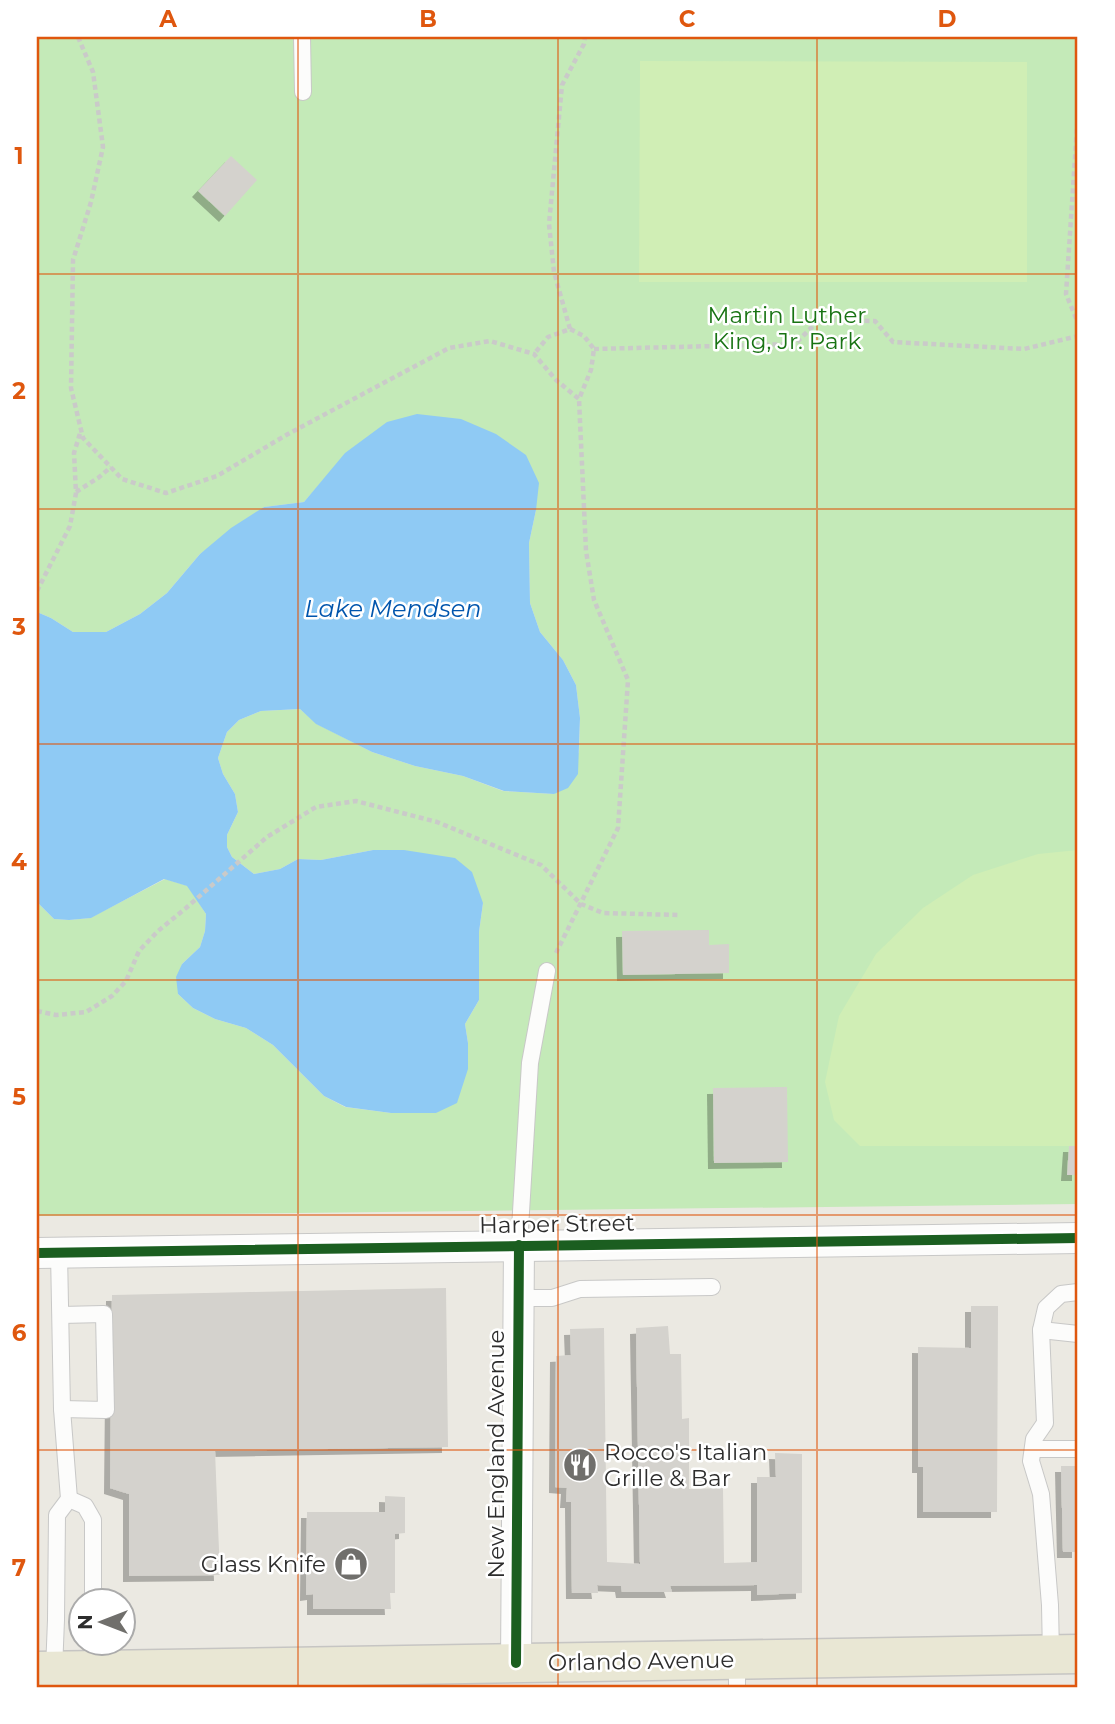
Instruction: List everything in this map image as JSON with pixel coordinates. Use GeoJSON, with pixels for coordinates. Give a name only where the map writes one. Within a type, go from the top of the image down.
{"type":"FeatureCollection","features":[{"type":"Feature","properties":{"kind":"main road","name":"Orlando Avenue"},"geometry":{"type":"LineString","coordinates":[[67,1669],[447,1676],[516,1663],[737,1673],[1065,1655]]}},
{"type":"Feature","properties":{"kind":"street","name":"Harper Street"},"geometry":{"type":"LineString","coordinates":[[48,1253],[1078,1237]]}},
{"type":"Feature","properties":{"kind":"street","name":"New England Avenue"},"geometry":{"type":"LineString","coordinates":[[516,1663],[519,1245]]}},
{"type":"Feature","properties":{"kind":"lane"},"geometry":{"type":"LineString","coordinates":[[302,37],[303,92]]}},
{"type":"Feature","properties":{"kind":"lane"},"geometry":{"type":"LineString","coordinates":[[519,1245],[530,1063],[547,971]]}},
{"type":"Feature","properties":{"kind":"lane"},"geometry":{"type":"LineString","coordinates":[[48,1253],[61,1315],[62,1409],[69,1499],[57,1515],[56,1620],[67,1669]]}},
{"type":"Feature","properties":{"kind":"lane"},"geometry":{"type":"LineString","coordinates":[[518,1298],[552,1298],[580,1289],[712,1286]]}},
{"type":"Feature","properties":{"kind":"lane"},"geometry":{"type":"LineString","coordinates":[[1065,1655],[1050,1605],[1041,1494],[1031,1461],[1034,1439],[1045,1423],[1041,1330],[1046,1308],[1061,1294],[1078,1292]]}},
{"type":"Feature","properties":{"kind":"lane"},"geometry":{"type":"LineString","coordinates":[[61,1315],[104,1314],[106,1410],[62,1409]]}},
{"type":"Feature","properties":{"kind":"lane"},"geometry":{"type":"LineString","coordinates":[[1041,1330],[1078,1334]]}},
{"type":"Feature","properties":{"kind":"lane"},"geometry":{"type":"LineString","coordinates":[[1033,1449],[1078,1448]]}},
{"type":"Feature","properties":{"kind":"lane"},"geometry":{"type":"LineString","coordinates":[[69,1499],[85,1506],[93,1520],[93,1588]]}},
{"type":"Feature","properties":{"kind":"path"},"geometry":{"type":"LineString","coordinates":[[78,37],[93,72],[103,147],[92,202],[73,260],[71,388],[83,438],[122,479],[166,493],[217,476],[288,434],[449,348],[490,341],[534,354],[556,380],[579,399]]}},
{"type":"Feature","properties":{"kind":"path"},"geometry":{"type":"LineString","coordinates":[[570,329],[554,272],[548,225],[562,85],[584,44],[585,37]]}},
{"type":"Feature","properties":{"kind":"path"},"geometry":{"type":"LineString","coordinates":[[1078,112],[1066,294],[1078,323]]}},
{"type":"Feature","properties":{"kind":"path"},"geometry":{"type":"LineString","coordinates":[[594,349],[795,344],[819,320],[875,321],[893,342],[1024,349],[1078,336]]}},
{"type":"Feature","properties":{"kind":"path"},"geometry":{"type":"LineString","coordinates":[[534,354],[548,337],[570,329],[584,336],[594,349],[591,370],[579,399],[586,551],[594,600],[628,680],[618,828],[547,971]]}},
{"type":"Feature","properties":{"kind":"path"},"geometry":{"type":"LineString","coordinates":[[37,591],[70,526],[76,493],[74,453],[81,429]]}},
{"type":"Feature","properties":{"kind":"path"},"geometry":{"type":"LineString","coordinates":[[76,493],[111,467]]}},
{"type":"Feature","properties":{"kind":"path"},"geometry":{"type":"LineString","coordinates":[[37,1011],[56,1015],[86,1012],[112,996],[126,981],[139,951],[158,931],[267,837],[316,807],[356,801],[437,822],[541,864],[581,904],[603,913],[678,915]]}},
{"type":"Feature","properties":{"kind":"green space","name":"Martin Luther King, Jr. Park"},"geometry":{"type":"Polygon","coordinates":[[[37,37],[1078,37],[1078,1204],[37,1216],[37,902],[54,919],[90,918],[165,879],[188,886],[206,914],[200,947],[182,964],[178,994],[193,1008],[215,1019],[246,1028],[273,1045],[324,1096],[345,1107],[391,1113],[436,1113],[468,1043],[465,1024],[479,1000],[479,932],[483,903],[373,850],[321,860],[298,859],[280,869],[254,874],[232,857],[227,847],[227,835],[238,812],[235,794],[223,774],[218,758],[227,732],[239,720],[261,711],[300,709],[317,724],[372,752],[415,766],[463,776],[503,791],[554,794],[579,752],[580,718],[576,685],[563,660],[540,632],[530,603],[529,543],[536,510],[324,479],[304,502],[264,507],[200,554],[167,593],[140,614],[106,632],[73,632],[37,612],[37,37]]]}},
{"type":"Feature","properties":{"kind":"green space"},"geometry":{"type":"Polygon","coordinates":[[[640,61],[1027,62],[1027,282],[639,282],[640,61]]]}},
{"type":"Feature","properties":{"kind":"green space"},"geometry":{"type":"Polygon","coordinates":[[[1078,850],[1078,1146],[860,1146],[834,1120],[825,1082],[839,1016],[876,954],[923,908],[973,875],[1038,854],[1078,850]]]}},
{"type":"Feature","properties":{"kind":"water","name":"Lake Mendsen"},"geometry":{"type":"Polygon","coordinates":[[[417,414],[461,419],[496,434],[526,455],[539,483],[529,543],[530,603],[540,632],[563,660],[576,685],[580,718],[578,774],[568,788],[554,794],[504,791],[463,776],[415,766],[372,752],[316,724],[300,709],[261,711],[239,720],[227,732],[218,758],[223,774],[235,794],[238,812],[227,835],[227,847],[232,857],[254,874],[280,869],[298,859],[321,860],[373,850],[404,850],[455,858],[472,872],[483,903],[479,932],[479,1000],[465,1024],[468,1069],[457,1103],[436,1113],[391,1113],[346,1107],[324,1096],[273,1045],[246,1028],[215,1019],[193,1008],[178,994],[176,977],[182,964],[200,947],[205,931],[206,914],[187,886],[164,879],[91,918],[54,919],[37,902],[37,612],[73,632],[106,632],[140,614],[167,593],[200,554],[231,528],[264,507],[304,502],[345,453],[387,422],[417,414]]]}},
{"type":"Feature","properties":{"kind":"building"},"geometry":{"type":"Polygon","coordinates":[[[231,156],[257,180],[225,216],[198,191],[231,156]]]}},
{"type":"Feature","properties":{"kind":"building"},"geometry":{"type":"Polygon","coordinates":[[[709,930],[709,945],[729,944],[729,973],[623,975],[622,931],[709,930]]]}},
{"type":"Feature","properties":{"kind":"building"},"geometry":{"type":"Polygon","coordinates":[[[787,1087],[788,1162],[714,1163],[713,1088],[787,1087]]]}},
{"type":"Feature","properties":{"kind":"building"},"geometry":{"type":"Polygon","coordinates":[[[1069,1146],[1078,1146],[1078,1175],[1067,1175],[1069,1146]]]}},
{"type":"Feature","properties":{"kind":"building"},"geometry":{"type":"Polygon","coordinates":[[[446,1288],[448,1447],[215,1451],[220,1575],[129,1576],[129,1494],[110,1488],[112,1295],[446,1288]]]}},
{"type":"Feature","properties":{"kind":"building"},"geometry":{"type":"Polygon","coordinates":[[[971,1306],[998,1306],[997,1512],[923,1512],[923,1467],[918,1467],[918,1347],[971,1348],[971,1306]]]}},
{"type":"Feature","properties":{"kind":"building","name":"Rocco's Italian Grille & Bar"},"geometry":{"type":"Polygon","coordinates":[[[668,1326],[670,1354],[681,1354],[682,1419],[689,1418],[689,1489],[723,1488],[724,1563],[757,1562],[757,1477],[776,1477],[775,1453],[802,1454],[802,1593],[757,1595],[757,1585],[670,1586],[672,1592],[622,1592],[621,1586],[597,1585],[598,1593],[572,1593],[571,1502],[566,1502],[567,1488],[555,1487],[556,1356],[571,1355],[570,1329],[604,1328],[607,1562],[640,1564],[636,1328],[668,1326]]]}},
{"type":"Feature","properties":{"kind":"building"},"geometry":{"type":"Polygon","coordinates":[[[1061,1466],[1078,1466],[1078,1552],[1063,1552],[1061,1466]]]}},
{"type":"Feature","properties":{"kind":"building","name":"Glass Knife"},"geometry":{"type":"Polygon","coordinates":[[[385,1496],[405,1497],[405,1533],[395,1534],[395,1593],[390,1593],[391,1609],[313,1609],[313,1594],[306,1595],[307,1512],[385,1512],[385,1496]]]}},
{"type":"Feature","properties":{"kind":"cycle path"},"geometry":{"type":"LineString","coordinates":[[37,1253],[1078,1238]]}},
{"type":"Feature","properties":{"kind":"cycle path"},"geometry":{"type":"LineString","coordinates":[[516,1663],[519,1245]]}},
{"type":"Feature","properties":{"kind":"place","name":"Rocco's Italian Grille & Bar"},"geometry":{"type":"Point","coordinates":[580,1465]}},
{"type":"Feature","properties":{"kind":"place","name":"Glass Knife"},"geometry":{"type":"Point","coordinates":[351,1564]}}]}
